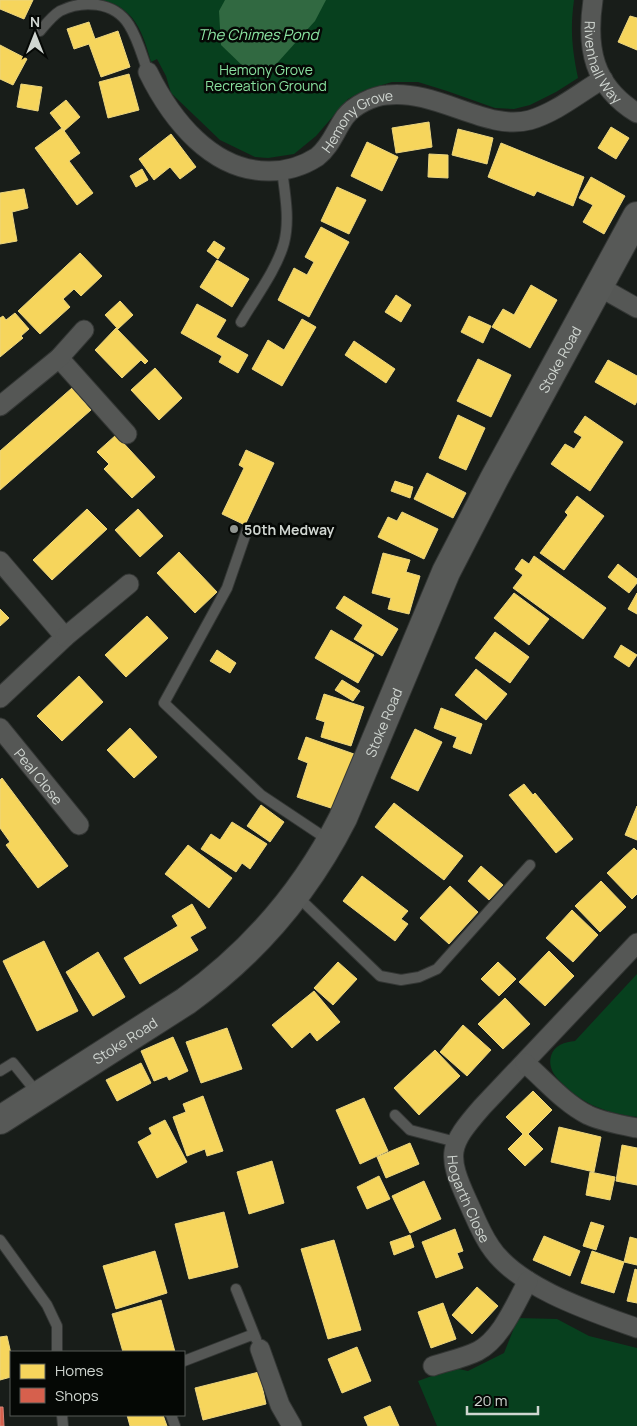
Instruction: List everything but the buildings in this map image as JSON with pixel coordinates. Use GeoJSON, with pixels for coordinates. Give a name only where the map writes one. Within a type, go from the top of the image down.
{"type":"FeatureCollection","features":[{"type":"Feature","properties":{"kind":"street","name":"Rivenhall Way"},"geometry":{"type":"LineString","coordinates":[[592,0],[591,52],[596,68],[616,96],[637,113]]}},
{"type":"Feature","properties":{"kind":"street","name":"Hemony Grove"},"geometry":{"type":"LineString","coordinates":[[148,72],[163,100],[176,118],[193,136],[217,156],[246,168],[262,171],[294,168],[316,157],[331,143],[347,115],[369,99],[383,95],[398,93],[414,94],[486,118],[511,123],[532,120],[559,108],[603,79]]}},
{"type":"Feature","properties":{"kind":"street","name":"Stoke Road"},"geometry":{"type":"LineString","coordinates":[[0,1120],[186,1001],[215,980],[259,939],[296,895],[318,864],[331,842],[354,792],[446,572],[494,479],[637,216]]}},
{"type":"Feature","properties":{"kind":"street"},"geometry":{"type":"LineString","coordinates":[[598,286],[637,308]]}},
{"type":"Feature","properties":{"kind":"street"},"geometry":{"type":"LineString","coordinates":[[0,406],[59,358],[84,330]]}},
{"type":"Feature","properties":{"kind":"street"},"geometry":{"type":"LineString","coordinates":[[59,358],[127,434]]}},
{"type":"Feature","properties":{"kind":"street"},"geometry":{"type":"LineString","coordinates":[[0,561],[65,637]]}},
{"type":"Feature","properties":{"kind":"street"},"geometry":{"type":"LineString","coordinates":[[0,698],[65,637],[129,584]]}},
{"type":"Feature","properties":{"kind":"street","name":"Peal Close"},"geometry":{"type":"LineString","coordinates":[[0,728],[79,825]]}},
{"type":"Feature","properties":{"kind":"street","name":"Hogarth Close"},"geometry":{"type":"LineString","coordinates":[[637,943],[482,1107],[460,1133],[456,1142],[454,1161],[456,1172],[484,1236],[490,1247],[502,1261],[528,1281],[568,1300],[637,1328]]}},
{"type":"Feature","properties":{"kind":"street"},"geometry":{"type":"LineString","coordinates":[[525,1062],[559,1094],[587,1114],[613,1123],[637,1128]]}},
{"type":"Feature","properties":{"kind":"street"},"geometry":{"type":"LineString","coordinates":[[434,1366],[468,1355],[488,1344],[503,1325],[528,1281]]}},
{"type":"Feature","properties":{"kind":"street"},"geometry":{"type":"LineString","coordinates":[[257,1342],[280,1405],[292,1426]]}},
{"type":"Feature","properties":{"kind":"lane"},"geometry":{"type":"LineString","coordinates":[[40,30],[58,12],[69,6],[84,2],[97,3],[109,7],[124,17],[130,25],[148,72]]}},
{"type":"Feature","properties":{"kind":"lane"},"geometry":{"type":"LineString","coordinates":[[241,322],[278,260],[284,242],[286,210],[282,170]]}},
{"type":"Feature","properties":{"kind":"lane"},"geometry":{"type":"LineString","coordinates":[[248,530],[227,588],[164,703],[261,795],[331,842]]}},
{"type":"Feature","properties":{"kind":"lane"},"geometry":{"type":"LineString","coordinates":[[296,895],[380,976],[401,980],[419,977],[437,969],[530,865]]}},
{"type":"Feature","properties":{"kind":"lane"},"geometry":{"type":"LineString","coordinates":[[0,1071],[13,1063],[39,1095]]}},
{"type":"Feature","properties":{"kind":"lane"},"geometry":{"type":"LineString","coordinates":[[395,1115],[410,1130],[456,1142]]}},
{"type":"Feature","properties":{"kind":"lane"},"geometry":{"type":"LineString","coordinates":[[0,1240],[47,1305],[57,1326],[57,1351]]}},
{"type":"Feature","properties":{"kind":"lane"},"geometry":{"type":"LineString","coordinates":[[185,1362],[257,1342],[236,1289]]}},
{"type":"Feature","properties":{"kind":"green space","name":"Hemony Grove Recreation Ground"},"geometry":{"type":"Polygon","coordinates":[[[101,0],[574,0],[572,39],[578,78],[530,105],[514,109],[495,108],[418,82],[392,82],[365,90],[348,99],[316,136],[294,154],[268,158],[255,157],[220,140],[171,93],[166,76],[157,59],[151,62],[141,31],[130,15],[113,3],[101,0]]]}},
{"type":"Feature","properties":{"kind":"green space"},"geometry":{"type":"Polygon","coordinates":[[[637,974],[637,1117],[596,1107],[578,1097],[556,1077],[552,1071],[550,1060],[552,1052],[557,1047],[564,1043],[575,1041],[637,974]]]}},
{"type":"Feature","properties":{"kind":"green space"},"geometry":{"type":"Polygon","coordinates":[[[518,1318],[557,1319],[589,1336],[637,1348],[637,1426],[437,1426],[418,1381],[454,1368],[468,1371],[504,1353],[518,1318]]]}},
{"type":"Feature","properties":{"kind":"water","name":"The Chimes Pond"},"geometry":{"type":"Polygon","coordinates":[[[225,0],[326,0],[315,21],[270,71],[248,71],[221,45],[219,11],[225,0]]]}},
{"type":"Feature","properties":{"kind":"place","name":"50th Medway"},"geometry":{"type":"Point","coordinates":[234,529]}}]}
